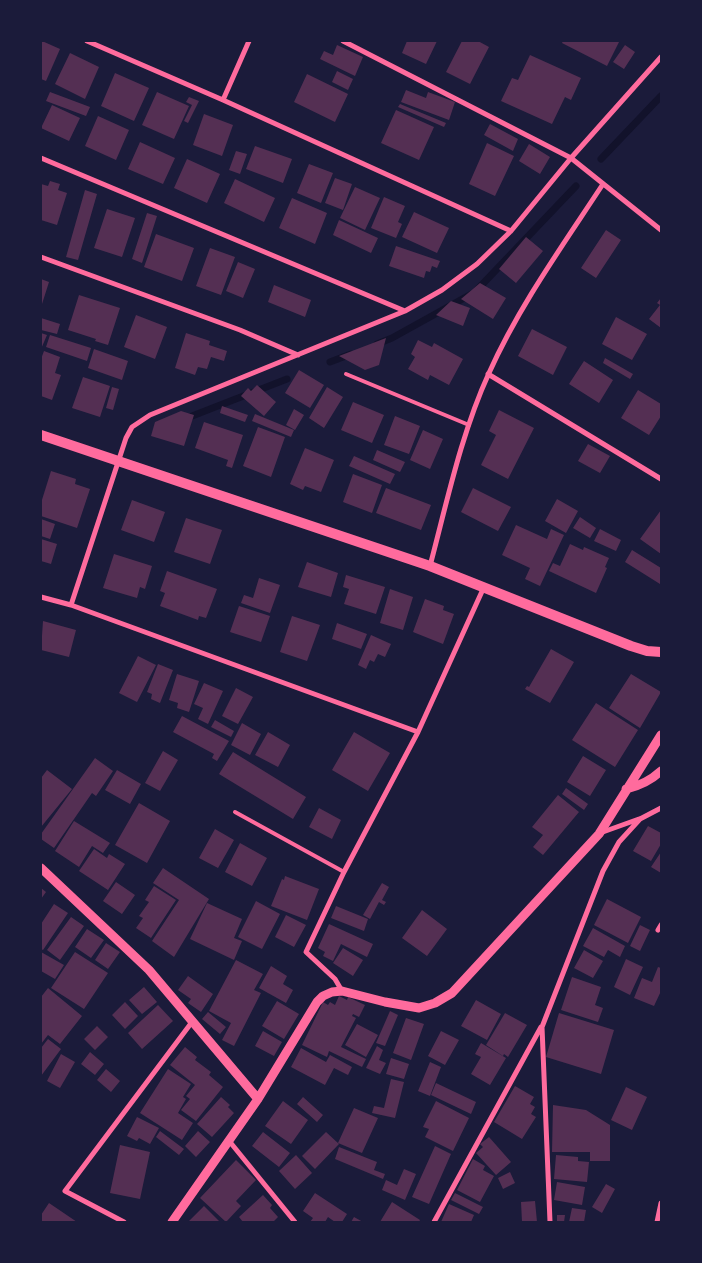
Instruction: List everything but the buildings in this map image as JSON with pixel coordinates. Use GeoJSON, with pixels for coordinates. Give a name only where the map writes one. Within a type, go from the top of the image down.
{"type":"FeatureCollection","features":[{"type":"Feature","properties":{"kind":"main road"},"geometry":{"type":"LineString","coordinates":[[41,435],[430,566],[631,646],[647,651],[661,652]]}},
{"type":"Feature","properties":{"kind":"street"},"geometry":{"type":"LineString","coordinates":[[87,41],[222,100],[511,232]]}},
{"type":"Feature","properties":{"kind":"street"},"geometry":{"type":"LineString","coordinates":[[222,100],[249,41]]}},
{"type":"Feature","properties":{"kind":"street"},"geometry":{"type":"LineString","coordinates":[[343,41],[571,158],[661,230]]}},
{"type":"Feature","properties":{"kind":"street"},"geometry":{"type":"LineString","coordinates":[[71,605],[118,460],[132,427],[150,415],[405,311],[442,290],[470,269],[511,232],[571,158],[661,57]]}},
{"type":"Feature","properties":{"kind":"street"},"geometry":{"type":"LineString","coordinates":[[41,158],[405,311]]}},
{"type":"Feature","properties":{"kind":"street"},"geometry":{"type":"LineString","coordinates":[[430,566],[469,425],[488,374],[531,295],[603,184]]}},
{"type":"Feature","properties":{"kind":"street"},"geometry":{"type":"LineString","coordinates":[[41,256],[240,330],[298,355]]}},
{"type":"Feature","properties":{"kind":"street"},"geometry":{"type":"LineString","coordinates":[[488,374],[661,479]]}},
{"type":"Feature","properties":{"kind":"street"},"geometry":{"type":"LineString","coordinates":[[342,990],[335,979],[306,952],[344,872],[418,732],[484,587]]}},
{"type":"Feature","properties":{"kind":"street"},"geometry":{"type":"LineString","coordinates":[[41,597],[71,605],[418,732]]}},
{"type":"Feature","properties":{"kind":"street"},"geometry":{"type":"LineString","coordinates":[[172,1222],[258,1100],[317,1002],[332,992],[342,990],[385,1002],[419,1008],[435,1003],[452,993],[599,834],[661,734]]}},
{"type":"Feature","properties":{"kind":"street"},"geometry":{"type":"LineString","coordinates":[[626,789],[638,787],[661,771]]}},
{"type":"Feature","properties":{"kind":"street"},"geometry":{"type":"LineString","coordinates":[[599,834],[661,808]]}},
{"type":"Feature","properties":{"kind":"street"},"geometry":{"type":"LineString","coordinates":[[434,1222],[542,1026],[603,871],[619,842],[640,818]]}},
{"type":"Feature","properties":{"kind":"street"},"geometry":{"type":"LineString","coordinates":[[41,868],[149,970],[258,1100]]}},
{"type":"Feature","properties":{"kind":"street"},"geometry":{"type":"LineString","coordinates":[[124,1222],[65,1191],[192,1022]]}},
{"type":"Feature","properties":{"kind":"street"},"geometry":{"type":"LineString","coordinates":[[542,1026],[550,1222]]}},
{"type":"Feature","properties":{"kind":"street"},"geometry":{"type":"LineString","coordinates":[[230,1142],[295,1222]]}},
{"type":"Feature","properties":{"kind":"street"},"geometry":{"type":"LineString","coordinates":[[657,1222],[661,1203]]}},
{"type":"Feature","properties":{"kind":"lane"},"geometry":{"type":"LineString","coordinates":[[346,374],[469,425]]}},
{"type":"Feature","properties":{"kind":"lane"},"geometry":{"type":"LineString","coordinates":[[235,812],[344,872]]}},
{"type":"Feature","properties":{"kind":"waterway"},"geometry":{"type":"LineString","coordinates":[[601,159],[661,96]]}},
{"type":"Feature","properties":{"kind":"waterway"},"geometry":{"type":"LineString","coordinates":[[377,344],[392,338],[475,292],[576,186]]}},
{"type":"Feature","properties":{"kind":"waterway"},"geometry":{"type":"LineString","coordinates":[[330,362],[351,354]]}},
{"type":"Feature","properties":{"kind":"waterway"},"geometry":{"type":"LineString","coordinates":[[187,418],[287,379]]}}]}
